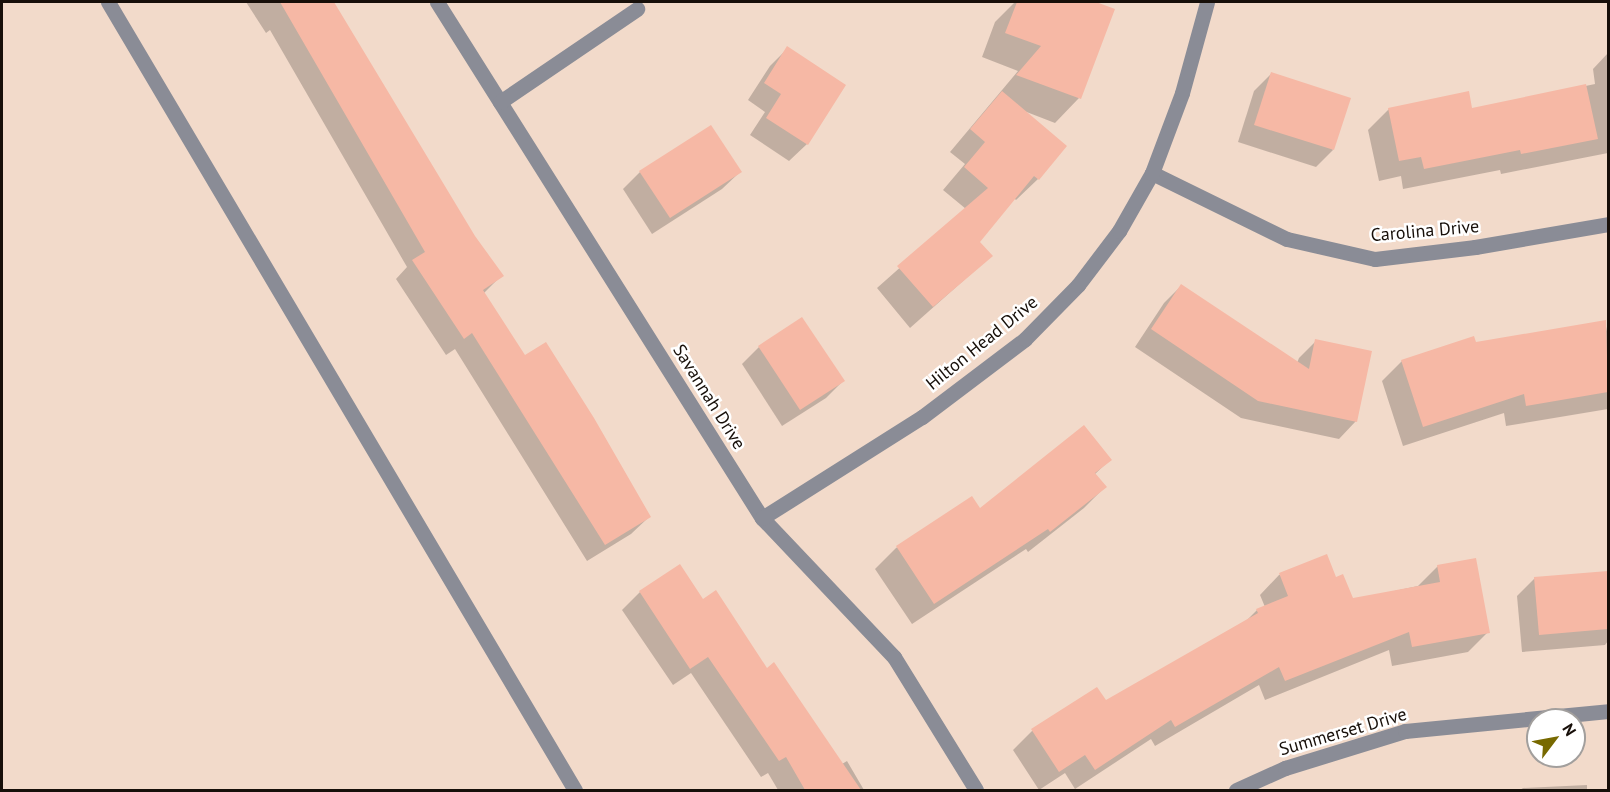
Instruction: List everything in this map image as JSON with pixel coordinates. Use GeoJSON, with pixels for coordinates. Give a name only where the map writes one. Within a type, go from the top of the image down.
{"type":"FeatureCollection","features":[{"type":"Feature","properties":{"kind":"street"},"geometry":{"type":"LineString","coordinates":[[108,2],[575,790]]}},
{"type":"Feature","properties":{"kind":"street","name":"Savannah Drive"},"geometry":{"type":"LineString","coordinates":[[437,2],[762,518],[894,657],[976,790]]}},
{"type":"Feature","properties":{"kind":"street","name":"Hilton Head Drive"},"geometry":{"type":"LineString","coordinates":[[762,518],[922,417],[1025,339],[1078,285],[1119,231],[1152,173],[1182,93],[1207,2]]}},
{"type":"Feature","properties":{"kind":"street"},"geometry":{"type":"LineString","coordinates":[[500,102],[638,9]]}},
{"type":"Feature","properties":{"kind":"street","name":"Carolina Drive"},"geometry":{"type":"LineString","coordinates":[[1152,173],[1287,238],[1374,258],[1474,247],[1608,224]]}},
{"type":"Feature","properties":{"kind":"street","name":"Summerset Drive"},"geometry":{"type":"LineString","coordinates":[[1236,790],[1285,768],[1405,731],[1608,711]]}},
{"type":"Feature","properties":{"kind":"building"},"geometry":{"type":"Polygon","coordinates":[[[280,2],[334,2],[475,236],[504,276],[483,290],[525,355],[546,342],[594,418],[651,517],[605,545],[472,333],[464,339],[412,260],[425,252],[280,2]]]}},
{"type":"Feature","properties":{"kind":"building"},"geometry":{"type":"Polygon","coordinates":[[[1017,2],[1096,2],[1115,9],[1081,99],[1016,75],[1041,46],[1005,33],[1017,2]]]}},
{"type":"Feature","properties":{"kind":"building"},"geometry":{"type":"Polygon","coordinates":[[[787,46],[846,85],[808,145],[766,118],[781,94],[764,83],[787,46]]]}},
{"type":"Feature","properties":{"kind":"building"},"geometry":{"type":"Polygon","coordinates":[[[1271,72],[1351,98],[1334,150],[1254,125],[1271,72]]]}},
{"type":"Feature","properties":{"kind":"building"},"geometry":{"type":"Polygon","coordinates":[[[1586,84],[1598,139],[1521,154],[1520,150],[1424,169],[1421,157],[1399,161],[1388,108],[1469,91],[1472,108],[1586,84]]]}},
{"type":"Feature","properties":{"kind":"building"},"geometry":{"type":"Polygon","coordinates":[[[1002,91],[1067,146],[1039,180],[1034,176],[980,242],[993,256],[933,307],[897,266],[988,188],[964,167],[985,142],[970,129],[1002,91]]]}},
{"type":"Feature","properties":{"kind":"building"},"geometry":{"type":"Polygon","coordinates":[[[711,125],[742,172],[670,218],[639,171],[711,125]]]}},
{"type":"Feature","properties":{"kind":"building"},"geometry":{"type":"Polygon","coordinates":[[[1181,284],[1309,369],[1315,339],[1372,351],[1357,422],[1258,401],[1151,329],[1181,284]]]}},
{"type":"Feature","properties":{"kind":"building"},"geometry":{"type":"Polygon","coordinates":[[[802,317],[845,381],[800,410],[758,346],[802,317]]]}},
{"type":"Feature","properties":{"kind":"building"},"geometry":{"type":"Polygon","coordinates":[[[1606,320],[1608,392],[1526,406],[1524,394],[1423,427],[1401,360],[1474,336],[1476,342],[1606,320]]]}},
{"type":"Feature","properties":{"kind":"building"},"geometry":{"type":"Polygon","coordinates":[[[1084,425],[1112,460],[1095,473],[1107,487],[1050,532],[1048,529],[934,604],[896,546],[972,496],[980,508],[1084,425]]]}},
{"type":"Feature","properties":{"kind":"building"},"geometry":{"type":"Polygon","coordinates":[[[1327,554],[1336,577],[1343,574],[1353,598],[1440,582],[1437,565],[1476,558],[1490,633],[1412,647],[1409,632],[1285,681],[1279,667],[1175,727],[1171,720],[1095,770],[1085,755],[1059,772],[1031,729],[1097,687],[1106,700],[1258,613],[1256,609],[1288,596],[1279,573],[1327,554]]]}},
{"type":"Feature","properties":{"kind":"building"},"geometry":{"type":"Polygon","coordinates":[[[680,564],[703,599],[716,590],[767,668],[774,662],[861,790],[805,790],[786,757],[779,761],[708,657],[690,669],[639,591],[680,564]]]}},
{"type":"Feature","properties":{"kind":"building"},"geometry":{"type":"Polygon","coordinates":[[[1608,571],[1608,629],[1539,635],[1534,577],[1608,571]]]}}]}
